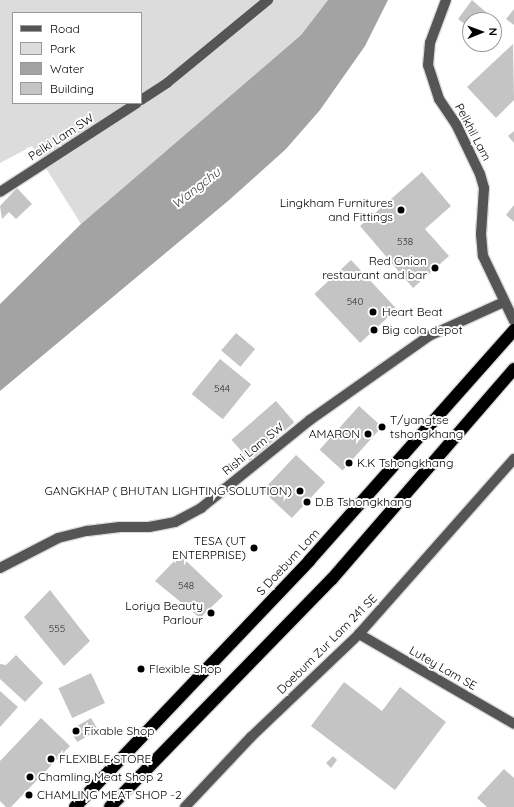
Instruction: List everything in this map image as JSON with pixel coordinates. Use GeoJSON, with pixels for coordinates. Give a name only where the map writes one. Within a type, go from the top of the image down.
{"type":"FeatureCollection","features":[{"type":"Feature","properties":{"kind":"highway","name":"S Doebum Lam"},"geometry":{"type":"LineString","coordinates":[[76,807],[309,561],[514,330]]}},
{"type":"Feature","properties":{"kind":"highway"},"geometry":{"type":"LineString","coordinates":[[110,807],[332,578],[514,369]]}},
{"type":"Feature","properties":{"kind":"street"},"geometry":{"type":"LineString","coordinates":[[142,99],[167,84],[268,0]]}},
{"type":"Feature","properties":{"kind":"street","name":"Pelkhil Lam"},"geometry":{"type":"LineString","coordinates":[[446,0],[430,43],[428,65],[439,99],[456,124],[480,174],[484,188],[481,234],[484,256],[514,321]]}},
{"type":"Feature","properties":{"kind":"street","name":"Pelki Lam SW"},"geometry":{"type":"LineString","coordinates":[[0,192],[135,104]]}},
{"type":"Feature","properties":{"kind":"street","name":"Rishi Lam SW"},"geometry":{"type":"LineString","coordinates":[[0,568],[58,538],[94,530],[120,527],[149,527],[175,522],[201,508],[310,420],[429,336],[504,302]]}},
{"type":"Feature","properties":{"kind":"street","name":"Doebum Zur Lam 241 SE"},"geometry":{"type":"LineString","coordinates":[[185,807],[251,738],[359,634],[514,459]]}},
{"type":"Feature","properties":{"kind":"street","name":"Lutey Lam SE"},"geometry":{"type":"LineString","coordinates":[[359,634],[514,724]]}},
{"type":"Feature","properties":{"kind":"green space"},"geometry":{"type":"Polygon","coordinates":[[[0,0],[328,0],[301,35],[81,224],[32,146],[0,163],[0,0]]]}},
{"type":"Feature","properties":{"kind":"water","name":"Wangchu"},"geometry":{"type":"Polygon","coordinates":[[[328,0],[388,0],[365,46],[320,110],[286,149],[228,201],[0,391],[0,304],[81,224],[301,35],[328,0]]]}},
{"type":"Feature","properties":{"kind":"building"},"geometry":{"type":"Polygon","coordinates":[[[472,0],[486,12],[463,12],[472,0]]]}},
{"type":"Feature","properties":{"kind":"building"},"geometry":{"type":"Polygon","coordinates":[[[514,9],[514,25],[506,19],[514,9]]]}},
{"type":"Feature","properties":{"kind":"building"},"geometry":{"type":"Polygon","coordinates":[[[462,14],[462,22],[458,19],[462,14]]]}},
{"type":"Feature","properties":{"kind":"building"},"geometry":{"type":"Polygon","coordinates":[[[513,44],[514,100],[496,118],[467,87],[513,44]]]}},
{"type":"Feature","properties":{"kind":"building"},"geometry":{"type":"Polygon","coordinates":[[[514,131],[514,143],[508,136],[514,131]]]}},
{"type":"Feature","properties":{"kind":"building"},"geometry":{"type":"Polygon","coordinates":[[[422,172],[451,206],[425,229],[449,256],[413,288],[360,226],[422,172]]]}},
{"type":"Feature","properties":{"kind":"building"},"geometry":{"type":"Polygon","coordinates":[[[17,188],[32,204],[16,219],[9,212],[2,219],[0,206],[17,188]]]}},
{"type":"Feature","properties":{"kind":"building"},"geometry":{"type":"Polygon","coordinates":[[[514,205],[514,222],[506,215],[514,205]]]}},
{"type":"Feature","properties":{"kind":"building"},"geometry":{"type":"Polygon","coordinates":[[[351,260],[397,309],[360,343],[314,294],[351,260]]]}},
{"type":"Feature","properties":{"kind":"building"},"geometry":{"type":"Polygon","coordinates":[[[236,333],[255,349],[240,367],[221,351],[236,333]]]}},
{"type":"Feature","properties":{"kind":"building"},"geometry":{"type":"Polygon","coordinates":[[[220,359],[251,384],[223,419],[192,394],[220,359]]]}},
{"type":"Feature","properties":{"kind":"building"},"geometry":{"type":"Polygon","coordinates":[[[276,401],[294,422],[250,461],[231,440],[276,401]]]}},
{"type":"Feature","properties":{"kind":"building"},"geometry":{"type":"Polygon","coordinates":[[[359,406],[382,427],[343,471],[320,450],[359,406]]]}},
{"type":"Feature","properties":{"kind":"building"},"geometry":{"type":"Polygon","coordinates":[[[296,455],[325,482],[292,518],[263,491],[296,455]]]}},
{"type":"Feature","properties":{"kind":"building"},"geometry":{"type":"Polygon","coordinates":[[[180,555],[223,596],[200,618],[155,581],[180,555]]]}},
{"type":"Feature","properties":{"kind":"building"},"geometry":{"type":"Polygon","coordinates":[[[50,590],[90,641],[64,666],[24,617],[50,590]]]}},
{"type":"Feature","properties":{"kind":"building"},"geometry":{"type":"Polygon","coordinates":[[[16,655],[43,683],[25,702],[0,679],[0,664],[6,665],[16,655]]]}},
{"type":"Feature","properties":{"kind":"building"},"geometry":{"type":"Polygon","coordinates":[[[91,673],[105,703],[72,718],[58,688],[91,673]]]}},
{"type":"Feature","properties":{"kind":"building"},"geometry":{"type":"Polygon","coordinates":[[[344,682],[382,711],[400,687],[446,722],[395,790],[311,726],[344,682]]]}},
{"type":"Feature","properties":{"kind":"building"},"geometry":{"type":"Polygon","coordinates":[[[0,691],[18,707],[0,727],[0,691]]]}},
{"type":"Feature","properties":{"kind":"building"},"geometry":{"type":"Polygon","coordinates":[[[41,718],[70,746],[11,807],[6,807],[0,801],[0,761],[41,718]]]}},
{"type":"Feature","properties":{"kind":"building"},"geometry":{"type":"Polygon","coordinates":[[[91,718],[98,730],[77,742],[70,730],[91,718]]]}},
{"type":"Feature","properties":{"kind":"building"},"geometry":{"type":"Polygon","coordinates":[[[333,756],[337,760],[331,768],[326,763],[333,756]]]}},
{"type":"Feature","properties":{"kind":"building"},"geometry":{"type":"Polygon","coordinates":[[[504,769],[514,778],[514,807],[487,807],[477,798],[504,769]]]}},
{"type":"Feature","properties":{"kind":"place","name":"Lingkham Furnitures and Fittings"},"geometry":{"type":"Point","coordinates":[401,210]}},
{"type":"Feature","properties":{"kind":"place","name":"Red Onion restaurant and bar"},"geometry":{"type":"Point","coordinates":[435,268]}},
{"type":"Feature","properties":{"kind":"place","name":"Heart Beat"},"geometry":{"type":"Point","coordinates":[373,312]}},
{"type":"Feature","properties":{"kind":"place","name":"Big cola depot"},"geometry":{"type":"Point","coordinates":[374,330]}},
{"type":"Feature","properties":{"kind":"place","name":"T/yangtse tshongkhang"},"geometry":{"type":"Point","coordinates":[382,427]}},
{"type":"Feature","properties":{"kind":"place","name":"AMARON"},"geometry":{"type":"Point","coordinates":[368,434]}},
{"type":"Feature","properties":{"kind":"place","name":"K.K Tshongkhang"},"geometry":{"type":"Point","coordinates":[349,463]}},
{"type":"Feature","properties":{"kind":"place","name":"GANGKHAP ( BHUTAN LIGHTING SOLUTION)"},"geometry":{"type":"Point","coordinates":[300,491]}},
{"type":"Feature","properties":{"kind":"place","name":"D.B Tshongkhang"},"geometry":{"type":"Point","coordinates":[307,502]}},
{"type":"Feature","properties":{"kind":"place","name":"TESA (UT ENTERPRISE)"},"geometry":{"type":"Point","coordinates":[254,548]}},
{"type":"Feature","properties":{"kind":"place","name":"Loriya Beauty Parlour"},"geometry":{"type":"Point","coordinates":[211,613]}},
{"type":"Feature","properties":{"kind":"place","name":"Flexible Shop"},"geometry":{"type":"Point","coordinates":[141,669]}},
{"type":"Feature","properties":{"kind":"place","name":"Fixable Shop"},"geometry":{"type":"Point","coordinates":[76,731]}},
{"type":"Feature","properties":{"kind":"place","name":"FLEXIBLE STORE"},"geometry":{"type":"Point","coordinates":[51,759]}},
{"type":"Feature","properties":{"kind":"place","name":"Chamling Meat Shop 2"},"geometry":{"type":"Point","coordinates":[30,777]}},
{"type":"Feature","properties":{"kind":"place","name":"CHAMLING MEAT SHOP -2"},"geometry":{"type":"Point","coordinates":[29,795]}}]}
